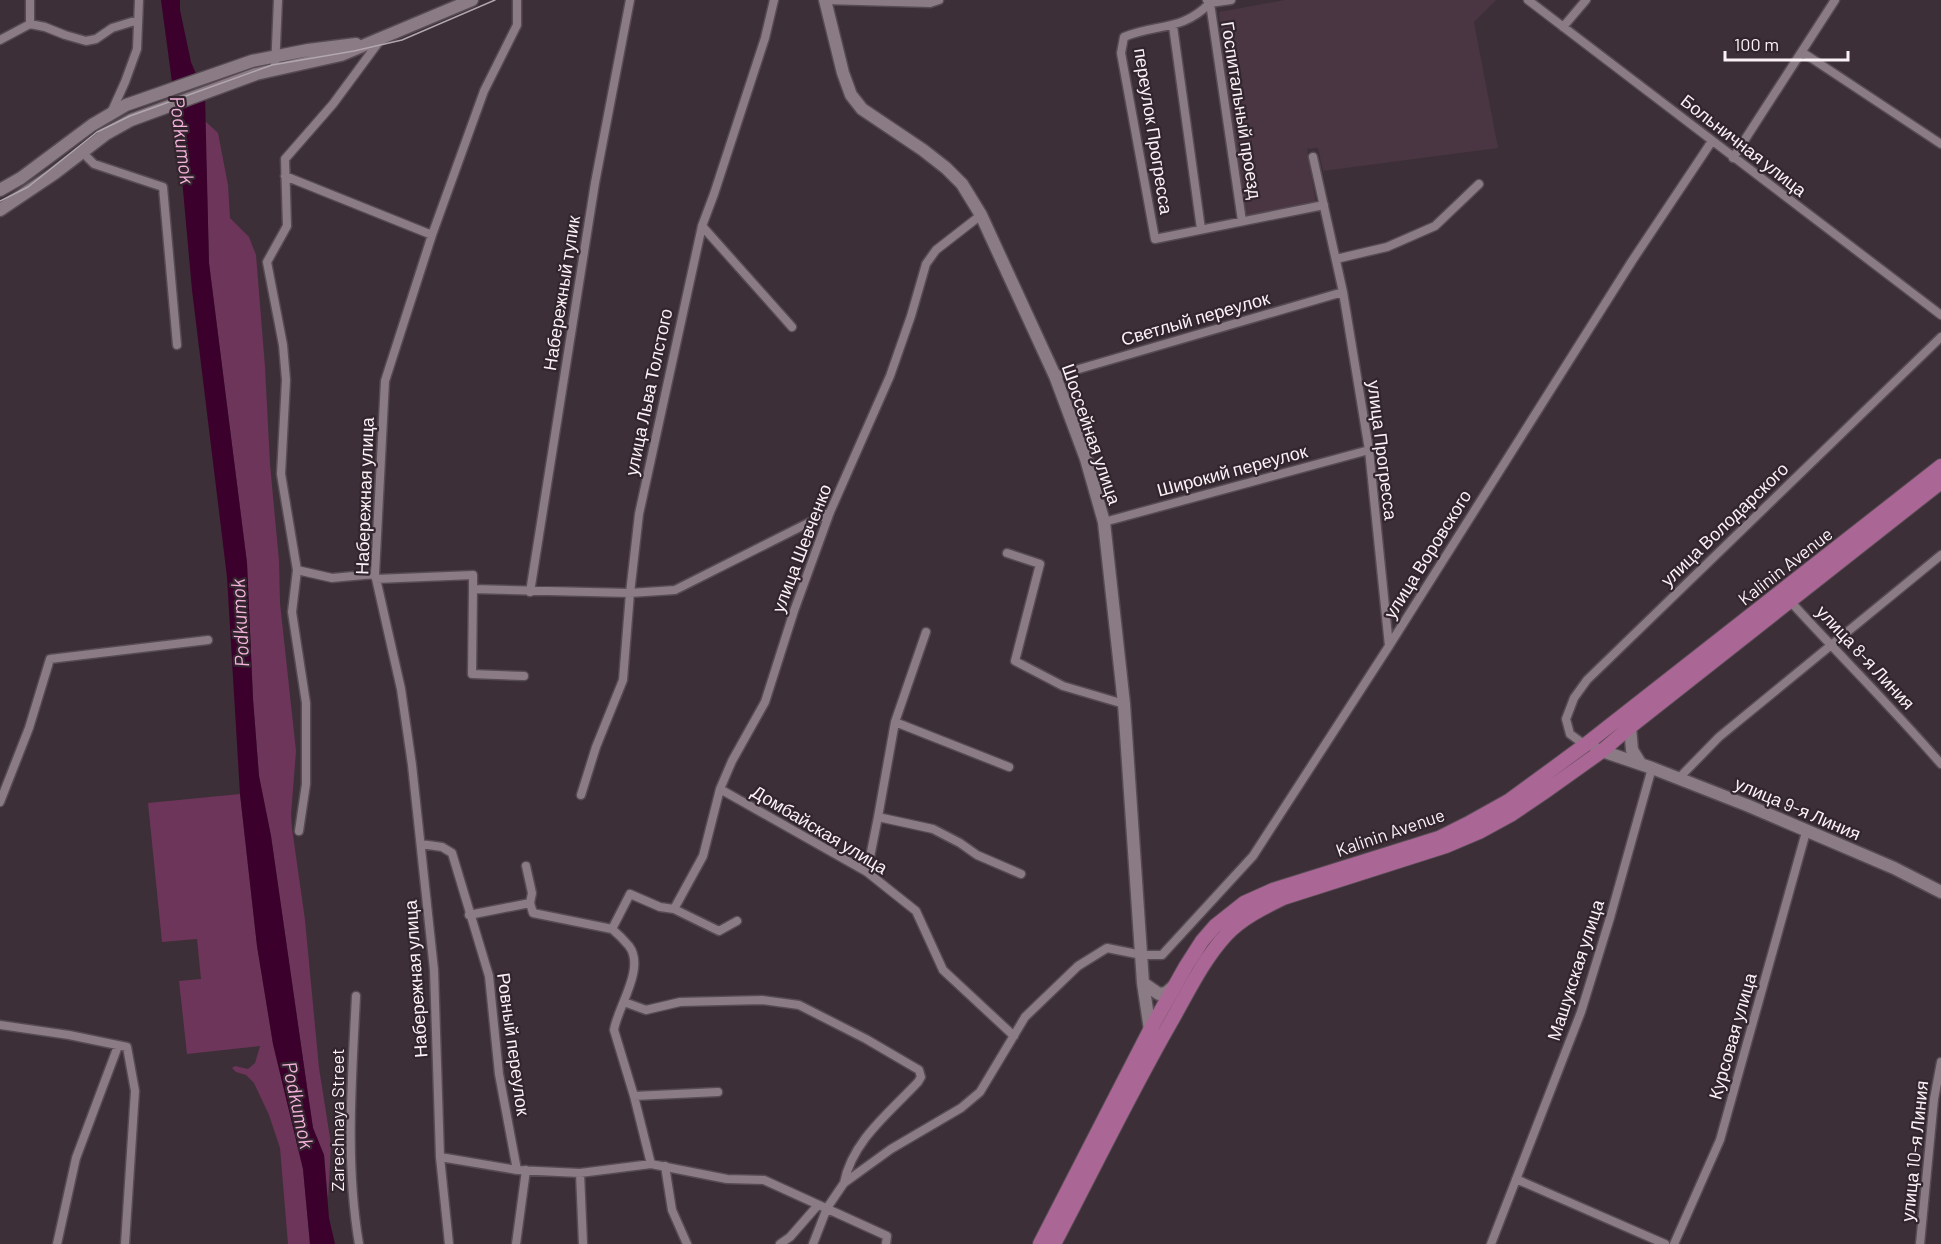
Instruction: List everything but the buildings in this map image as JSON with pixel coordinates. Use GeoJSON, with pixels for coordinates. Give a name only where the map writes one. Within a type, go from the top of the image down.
{"type":"FeatureCollection","features":[{"type":"Feature","properties":{"kind":"main road"},"geometry":{"type":"LineString","coordinates":[[0,210],[55,173],[106,134],[132,120],[256,74],[341,56],[472,0]]}},
{"type":"Feature","properties":{"kind":"main road","name":"Шоссейная улица"},"geometry":{"type":"LineString","coordinates":[[825,0],[843,73],[851,95],[862,109],[946,168],[962,184],[981,215],[1055,376],[1086,459],[1104,522],[1124,704],[1143,983],[1156,1034]]}},
{"type":"Feature","properties":{"kind":"main road"},"geometry":{"type":"LineString","coordinates":[[0,190],[21,178],[92,125],[126,105],[252,60],[381,39]]}},
{"type":"Feature","properties":{"kind":"main road","name":"Kalinin Avenue"},"geometry":{"type":"LineString","coordinates":[[1054,1244],[1106,1141],[1156,1034],[1176,984],[1202,941],[1215,926],[1244,903],[1273,890],[1439,838],[1510,800],[1585,745],[1941,466]]}},
{"type":"Feature","properties":{"kind":"main road","name":"Kalinin Avenue"},"geometry":{"type":"LineString","coordinates":[[1040,1244],[1156,1034],[1213,950],[1228,933],[1260,909],[1283,898],[1446,846],[1512,814],[1602,751],[1941,482]]}},
{"type":"Feature","properties":{"kind":"main road"},"geometry":{"type":"LineString","coordinates":[[1630,727],[1632,750],[1640,763]]}},
{"type":"Feature","properties":{"kind":"main road","name":"улица 9-я Линия"},"geometry":{"type":"LineString","coordinates":[[1585,745],[1679,778],[1894,868],[1941,892]]}},
{"type":"Feature","properties":{"kind":"main road"},"geometry":{"type":"LineString","coordinates":[[1143,983],[1159,994],[1166,993],[1176,984]]}},
{"type":"Feature","properties":{"kind":"street"},"geometry":{"type":"LineString","coordinates":[[30,0],[30,24]]}},
{"type":"Feature","properties":{"kind":"street"},"geometry":{"type":"LineString","coordinates":[[111,113],[137,49],[139,0]]}},
{"type":"Feature","properties":{"kind":"street"},"geometry":{"type":"LineString","coordinates":[[275,69],[278,0]]}},
{"type":"Feature","properties":{"kind":"street","name":"Набережная улица"},"geometry":{"type":"LineString","coordinates":[[449,1244],[440,1157],[434,970],[421,844],[401,689],[375,577],[385,381],[432,235],[484,91],[517,25],[517,0]]}},
{"type":"Feature","properties":{"kind":"street","name":"Набережный тупик"},"geometry":{"type":"LineString","coordinates":[[530,592],[595,183],[630,0]]}},
{"type":"Feature","properties":{"kind":"street","name":"улица Льва Толстого"},"geometry":{"type":"LineString","coordinates":[[581,795],[596,747],[623,680],[639,514],[702,226],[765,38],[774,0]]}},
{"type":"Feature","properties":{"kind":"street"},"geometry":{"type":"LineString","coordinates":[[825,0],[930,3],[939,0]]}},
{"type":"Feature","properties":{"kind":"street"},"geometry":{"type":"LineString","coordinates":[[1202,229],[1173,26],[1198,15],[1208,1],[1231,0]]}},
{"type":"Feature","properties":{"kind":"street","name":"Больничная улица"},"geometry":{"type":"LineString","coordinates":[[1528,0],[1941,315]]}},
{"type":"Feature","properties":{"kind":"street"},"geometry":{"type":"LineString","coordinates":[[1563,27],[1586,0]]}},
{"type":"Feature","properties":{"kind":"street"},"geometry":{"type":"LineString","coordinates":[[1733,158],[1834,0]]}},
{"type":"Feature","properties":{"kind":"street","name":"Госпитальный проезд"},"geometry":{"type":"LineString","coordinates":[[1208,1],[1242,221]]}},
{"type":"Feature","properties":{"kind":"street"},"geometry":{"type":"LineString","coordinates":[[0,40],[30,24],[86,41],[96,39],[112,28],[138,20]]}},
{"type":"Feature","properties":{"kind":"street","name":"переулок Прогресса"},"geometry":{"type":"LineString","coordinates":[[1173,26],[1140,30],[1124,37],[1121,54],[1155,239],[1324,205]]}},
{"type":"Feature","properties":{"kind":"street"},"geometry":{"type":"LineString","coordinates":[[299,831],[306,784],[306,703],[292,612],[297,570],[281,474],[286,380],[283,345],[267,262],[286,226],[285,159],[333,104],[381,39]]}},
{"type":"Feature","properties":{"kind":"street"},"geometry":{"type":"LineString","coordinates":[[1802,52],[1941,144]]}},
{"type":"Feature","properties":{"kind":"street","name":"улица Воровского"},"geometry":{"type":"LineString","coordinates":[[1142,955],[1162,955],[1253,856],[1389,646],[1632,261],[1712,141]]}},
{"type":"Feature","properties":{"kind":"street"},"geometry":{"type":"LineString","coordinates":[[82,152],[94,164],[163,187],[177,345]]}},
{"type":"Feature","properties":{"kind":"street","name":"улица Прогресса"},"geometry":{"type":"LineString","coordinates":[[1313,157],[1343,292],[1369,450],[1389,646]]}},
{"type":"Feature","properties":{"kind":"street"},"geometry":{"type":"LineString","coordinates":[[285,176],[432,235]]}},
{"type":"Feature","properties":{"kind":"street"},"geometry":{"type":"LineString","coordinates":[[1336,259],[1387,247],[1435,226],[1479,184]]}},
{"type":"Feature","properties":{"kind":"street","name":"улица Шевченко"},"geometry":{"type":"LineString","coordinates":[[674,909],[702,856],[720,789],[732,760],[765,702],[794,611],[830,512],[890,376],[926,264],[936,250],[981,215]]}},
{"type":"Feature","properties":{"kind":"street"},"geometry":{"type":"LineString","coordinates":[[702,226],[792,327]]}},
{"type":"Feature","properties":{"kind":"street","name":"Светлый переулок"},"geometry":{"type":"LineString","coordinates":[[1055,376],[1343,292]]}},
{"type":"Feature","properties":{"kind":"street","name":"улица Володарского"},"geometry":{"type":"LineString","coordinates":[[1585,745],[1570,734],[1566,719],[1574,698],[1587,680],[1941,337]]}},
{"type":"Feature","properties":{"kind":"street","name":"Широкий переулок"},"geometry":{"type":"LineString","coordinates":[[1104,522],[1369,450]]}},
{"type":"Feature","properties":{"kind":"street"},"geometry":{"type":"LineString","coordinates":[[472,589],[630,593],[675,590],[830,512]]}},
{"type":"Feature","properties":{"kind":"street"},"geometry":{"type":"LineString","coordinates":[[1007,553],[1040,564],[1015,661],[1063,686],[1124,704]]}},
{"type":"Feature","properties":{"kind":"street"},"geometry":{"type":"LineString","coordinates":[[1679,778],[1719,736],[1941,555]]}},
{"type":"Feature","properties":{"kind":"street"},"geometry":{"type":"LineString","coordinates":[[297,570],[332,578],[473,575],[472,674],[524,676]]}},
{"type":"Feature","properties":{"kind":"street","name":"улица 8-я Линия"},"geometry":{"type":"LineString","coordinates":[[1790,600],[1911,729],[1941,765]]}},
{"type":"Feature","properties":{"kind":"street"},"geometry":{"type":"LineString","coordinates":[[867,872],[895,722],[926,632]]}},
{"type":"Feature","properties":{"kind":"street"},"geometry":{"type":"LineString","coordinates":[[0,802],[28,728],[50,659],[208,640]]}},
{"type":"Feature","properties":{"kind":"street"},"geometry":{"type":"LineString","coordinates":[[895,722],[1009,767]]}},
{"type":"Feature","properties":{"kind":"street","name":"Машукская улица"},"geometry":{"type":"LineString","coordinates":[[1491,1244],[1581,1012],[1652,768]]}},
{"type":"Feature","properties":{"kind":"street","name":"Домбайская улица"},"geometry":{"type":"LineString","coordinates":[[720,789],[867,872],[916,911],[943,970],[1014,1036]]}},
{"type":"Feature","properties":{"kind":"street"},"geometry":{"type":"LineString","coordinates":[[879,817],[933,829],[977,855],[1021,874]]}},
{"type":"Feature","properties":{"kind":"street","name":"Курсовая улица"},"geometry":{"type":"LineString","coordinates":[[1674,1244],[1720,1140],[1806,832]]}},
{"type":"Feature","properties":{"kind":"street","name":"Ровный переулок"},"geometry":{"type":"LineString","coordinates":[[421,844],[442,847],[452,853],[489,976],[499,1074],[522,1170],[516,1244]]}},
{"type":"Feature","properties":{"kind":"street"},"geometry":{"type":"LineString","coordinates":[[526,866],[532,892],[530,903],[533,913],[612,929],[631,947],[634,962],[630,989],[615,1020],[614,1030],[651,1164]]}},
{"type":"Feature","properties":{"kind":"street"},"geometry":{"type":"LineString","coordinates":[[612,929],[630,894],[660,907],[674,909],[719,931],[737,921]]}},
{"type":"Feature","properties":{"kind":"street"},"geometry":{"type":"LineString","coordinates":[[470,915],[530,903]]}},
{"type":"Feature","properties":{"kind":"street"},"geometry":{"type":"LineString","coordinates":[[813,1244],[827,1208],[844,1183],[891,1149],[960,1108],[980,1092],[1025,1017],[1078,966],[1107,948],[1142,955]]}},
{"type":"Feature","properties":{"kind":"street","name":"Zarechnaya Street"},"geometry":{"type":"LineString","coordinates":[[356,996],[350,1106],[350,1156],[354,1217],[359,1244]]}},
{"type":"Feature","properties":{"kind":"street"},"geometry":{"type":"LineString","coordinates":[[624,1002],[646,1010],[680,1002],[762,1000],[799,1005],[866,1039],[919,1070],[921,1077],[918,1082],[858,1146],[847,1168],[844,1183]]}},
{"type":"Feature","properties":{"kind":"street"},"geometry":{"type":"LineString","coordinates":[[0,1025],[69,1035],[122,1046]]}},
{"type":"Feature","properties":{"kind":"street"},"geometry":{"type":"LineString","coordinates":[[57,1244],[76,1158],[122,1046]]}},
{"type":"Feature","properties":{"kind":"street"},"geometry":{"type":"LineString","coordinates":[[122,1046],[135,1091],[125,1244]]}},
{"type":"Feature","properties":{"kind":"street","name":"улица 10-я Линия"},"geometry":{"type":"LineString","coordinates":[[1920,1244],[1934,1099],[1941,1062]]}},
{"type":"Feature","properties":{"kind":"street"},"geometry":{"type":"LineString","coordinates":[[634,1096],[718,1092]]}},
{"type":"Feature","properties":{"kind":"street"},"geometry":{"type":"LineString","coordinates":[[440,1157],[522,1170],[580,1173],[651,1164],[727,1179],[764,1180],[887,1236],[886,1244]]}},
{"type":"Feature","properties":{"kind":"street"},"geometry":{"type":"LineString","coordinates":[[665,1166],[672,1210],[687,1244]]}},
{"type":"Feature","properties":{"kind":"street"},"geometry":{"type":"LineString","coordinates":[[580,1173],[583,1244]]}},
{"type":"Feature","properties":{"kind":"street"},"geometry":{"type":"LineString","coordinates":[[1516,1179],[1665,1244]]}},
{"type":"Feature","properties":{"kind":"street"},"geometry":{"type":"LineString","coordinates":[[780,1244],[790,1237],[818,1205]]}},
{"type":"Feature","properties":{"kind":"shaded area"},"geometry":{"type":"Polygon","coordinates":[[[1285,0],[1496,0],[1474,22],[1498,148],[1323,171],[1318,148],[1307,149],[1316,203],[1243,218],[1226,93],[1219,12],[1285,0]]]}},
{"type":"Feature","properties":{"kind":"shaded area"},"geometry":{"type":"Polygon","coordinates":[[[205,121],[218,133],[228,185],[230,218],[249,237],[256,255],[279,561],[280,603],[296,751],[291,815],[305,920],[319,1068],[331,1144],[328,1201],[324,1155],[313,1128],[271,836],[259,776],[247,563],[209,263],[205,121]]]}},
{"type":"Feature","properties":{"kind":"shaded area"},"geometry":{"type":"Polygon","coordinates":[[[240,794],[257,946],[273,1044],[303,1169],[310,1244],[288,1244],[280,1148],[269,1115],[254,1083],[246,1075],[232,1068],[235,1066],[248,1069],[255,1063],[260,1046],[187,1054],[179,981],[201,979],[197,939],[162,942],[148,803],[240,794]]]}},
{"type":"Feature","properties":{"kind":"water","name":"Podkumok"},"geometry":{"type":"Polygon","coordinates":[[[161,0],[180,0],[191,62],[205,95],[209,263],[247,563],[259,776],[271,836],[313,1128],[324,1155],[329,1218],[335,1244],[310,1244],[303,1169],[273,1044],[257,946],[240,794],[227,577],[192,290],[176,112],[161,0]]]}},
{"type":"Feature","properties":{"kind":"tram line"},"geometry":{"type":"LineString","coordinates":[[0,201],[28,187],[97,132],[130,116],[272,65],[402,40],[495,0]]}}]}
